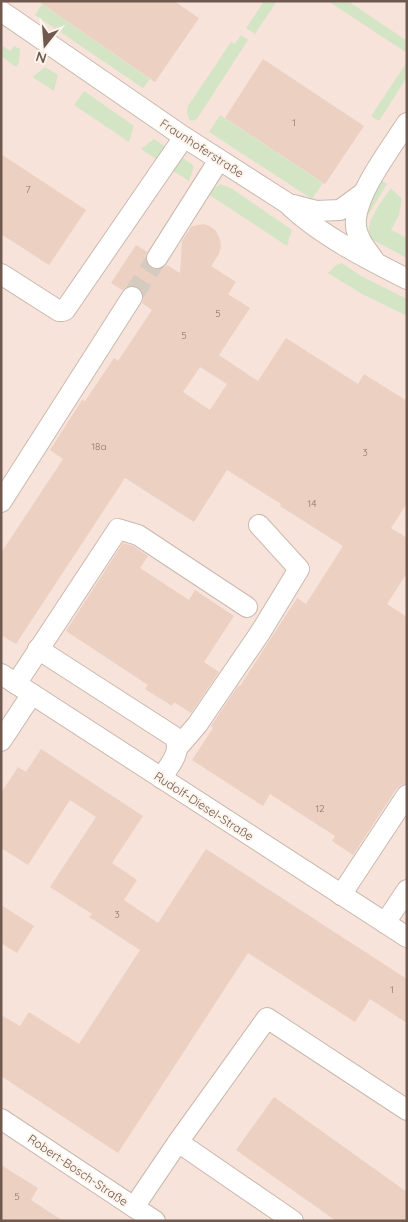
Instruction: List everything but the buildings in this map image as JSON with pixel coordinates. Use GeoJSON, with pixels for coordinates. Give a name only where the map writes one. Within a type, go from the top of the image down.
{"type":"FeatureCollection","features":[{"type":"Feature","properties":{"kind":"street","name":"Fraunhoferstraße"},"geometry":{"type":"LineString","coordinates":[[1,11],[184,137],[286,203],[313,225],[377,264],[407,279]]}},
{"type":"Feature","properties":{"kind":"street"},"geometry":{"type":"LineString","coordinates":[[377,264],[361,241],[356,226],[358,211],[362,194],[407,123]]}},
{"type":"Feature","properties":{"kind":"street"},"geometry":{"type":"LineString","coordinates":[[1,274],[59,311],[65,310],[184,137]]}},
{"type":"Feature","properties":{"kind":"street"},"geometry":{"type":"LineString","coordinates":[[157,258],[219,160]]}},
{"type":"Feature","properties":{"kind":"street"},"geometry":{"type":"LineString","coordinates":[[286,203],[316,211],[340,210],[362,194]]}},
{"type":"Feature","properties":{"kind":"street"},"geometry":{"type":"LineString","coordinates":[[1,502],[132,297]]}},
{"type":"Feature","properties":{"kind":"street"},"geometry":{"type":"LineString","coordinates":[[161,778],[175,757],[178,747],[197,725],[255,641],[299,569],[259,525]]}},
{"type":"Feature","properties":{"kind":"street"},"geometry":{"type":"LineString","coordinates":[[1,741],[16,684],[118,529],[138,535],[247,607]]}},
{"type":"Feature","properties":{"kind":"street"},"geometry":{"type":"LineString","coordinates":[[38,649],[172,736],[178,747]]}},
{"type":"Feature","properties":{"kind":"street","name":"Rudolf-Diesel-Straße"},"geometry":{"type":"LineString","coordinates":[[16,684],[407,937]]}},
{"type":"Feature","properties":{"kind":"street"},"geometry":{"type":"LineString","coordinates":[[342,895],[407,795]]}},
{"type":"Feature","properties":{"kind":"street"},"geometry":{"type":"LineString","coordinates":[[385,923],[407,890]]}},
{"type":"Feature","properties":{"kind":"street"},"geometry":{"type":"LineString","coordinates":[[146,1216],[178,1142],[267,1018],[407,1110]]}},
{"type":"Feature","properties":{"kind":"street","name":"Robert-Bosch-Straße"},"geometry":{"type":"LineString","coordinates":[[1,1119],[146,1216]]}},
{"type":"Feature","properties":{"kind":"street"},"geometry":{"type":"LineString","coordinates":[[178,1142],[293,1221]]}},
{"type":"Feature","properties":{"kind":"shaded area"},"geometry":{"type":"Polygon","coordinates":[[[1,1],[407,1],[407,1221],[1,1221],[1,1]]]}},
{"type":"Feature","properties":{"kind":"green space"},"geometry":{"type":"Polygon","coordinates":[[[264,1],[277,1],[255,34],[246,28],[264,1]]]}},
{"type":"Feature","properties":{"kind":"green space"},"geometry":{"type":"Polygon","coordinates":[[[328,1],[348,1],[407,41],[407,53],[328,1]]]}},
{"type":"Feature","properties":{"kind":"green space"},"geometry":{"type":"Polygon","coordinates":[[[42,4],[150,79],[143,88],[35,15],[42,4]]]}},
{"type":"Feature","properties":{"kind":"green space"},"geometry":{"type":"Polygon","coordinates":[[[241,35],[248,40],[197,119],[192,121],[189,119],[187,112],[188,106],[231,42],[235,44],[241,35]]]}},
{"type":"Feature","properties":{"kind":"green space"},"geometry":{"type":"Polygon","coordinates":[[[3,46],[10,51],[14,46],[20,49],[19,63],[16,67],[1,56],[1,48],[3,46]]]}},
{"type":"Feature","properties":{"kind":"green space"},"geometry":{"type":"Polygon","coordinates":[[[407,62],[407,77],[379,121],[371,116],[407,62]]]}},
{"type":"Feature","properties":{"kind":"green space"},"geometry":{"type":"Polygon","coordinates":[[[45,67],[58,75],[54,91],[32,77],[45,67]]]}},
{"type":"Feature","properties":{"kind":"green space"},"geometry":{"type":"Polygon","coordinates":[[[84,91],[134,126],[129,142],[74,105],[84,91]]]}},
{"type":"Feature","properties":{"kind":"green space"},"geometry":{"type":"Polygon","coordinates":[[[220,115],[323,183],[312,199],[209,132],[220,115]]]}},
{"type":"Feature","properties":{"kind":"green space"},"geometry":{"type":"Polygon","coordinates":[[[154,139],[167,148],[159,161],[141,149],[154,139]]]}},
{"type":"Feature","properties":{"kind":"green space"},"geometry":{"type":"Polygon","coordinates":[[[180,156],[194,166],[189,181],[171,170],[180,156]]]}},
{"type":"Feature","properties":{"kind":"green space"},"geometry":{"type":"Polygon","coordinates":[[[382,181],[387,184],[366,219],[364,213],[382,181]]]}},
{"type":"Feature","properties":{"kind":"green space"},"geometry":{"type":"Polygon","coordinates":[[[220,184],[231,188],[292,230],[287,246],[208,194],[220,184]]]}},
{"type":"Feature","properties":{"kind":"green space"},"geometry":{"type":"Polygon","coordinates":[[[391,188],[402,199],[399,215],[391,230],[407,238],[407,258],[373,240],[369,231],[370,223],[375,213],[391,188]]]}},
{"type":"Feature","properties":{"kind":"green space"},"geometry":{"type":"Polygon","coordinates":[[[342,263],[361,276],[407,299],[407,316],[362,294],[328,273],[336,265],[342,263]]]}},
{"type":"Feature","properties":{"kind":"tunnel"},"geometry":{"type":"LineString","coordinates":[[132,297],[157,258]]}}]}
